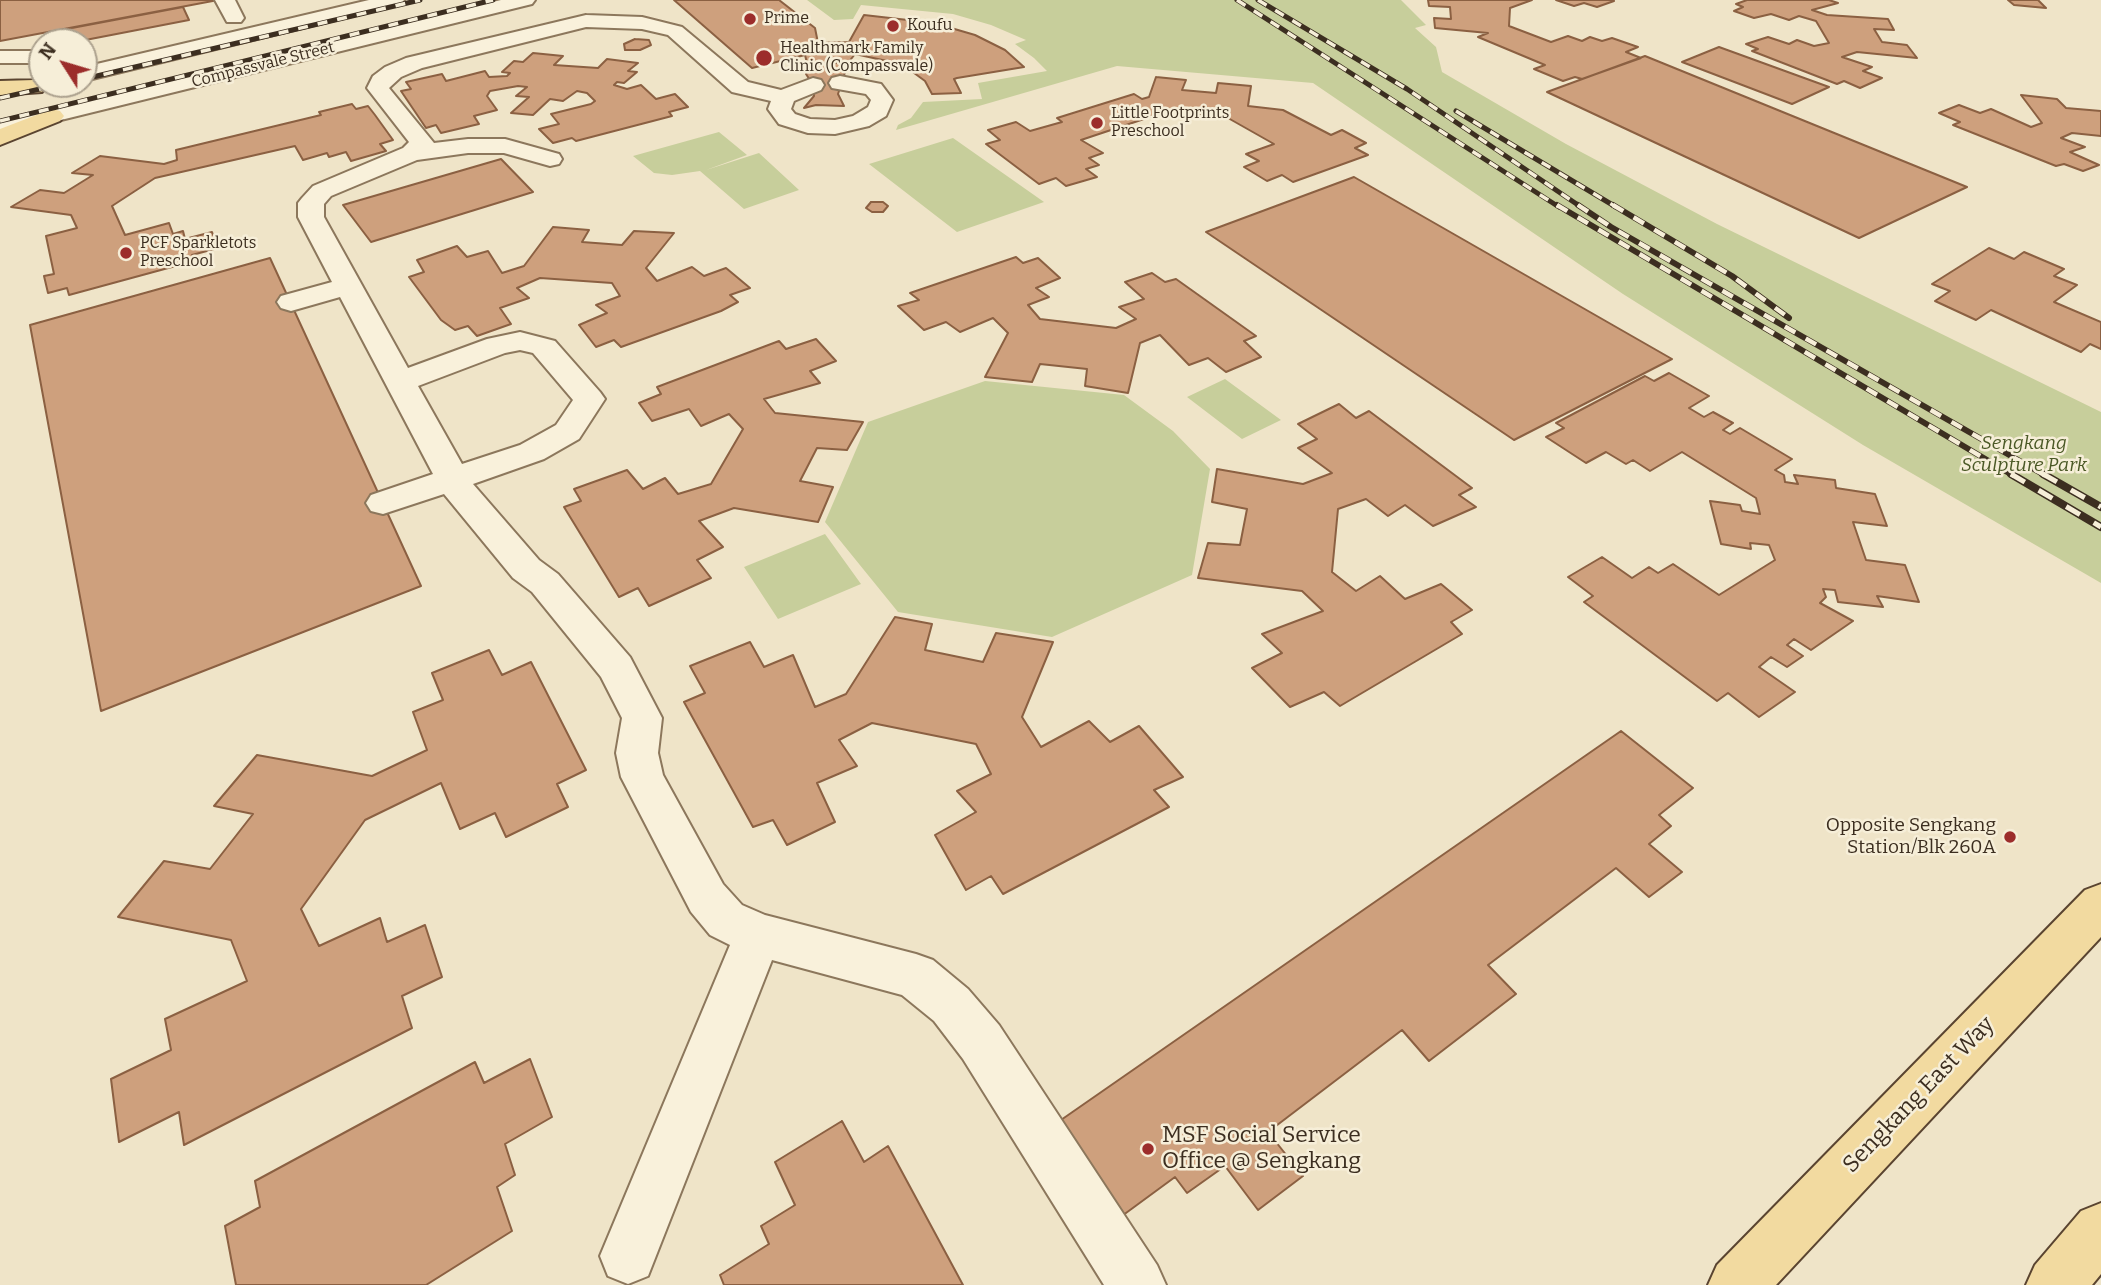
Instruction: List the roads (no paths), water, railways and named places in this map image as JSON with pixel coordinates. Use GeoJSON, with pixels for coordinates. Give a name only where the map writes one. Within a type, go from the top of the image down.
{"type":"FeatureCollection","features":[{"type":"Feature","properties":{"kind":"main road"},"geometry":{"type":"LineString","coordinates":[[0,88],[28,86]]}},
{"type":"Feature","properties":{"kind":"main road"},"geometry":{"type":"LineString","coordinates":[[0,138],[52,116]]}},
{"type":"Feature","properties":{"kind":"main road","name":"Sengkang East Way"},"geometry":{"type":"LineString","coordinates":[[1737,1285],[2101,905]]}},
{"type":"Feature","properties":{"kind":"main road"},"geometry":{"type":"LineString","coordinates":[[2055,1285],[2101,1231]]}},
{"type":"Feature","properties":{"kind":"street"},"geometry":{"type":"LineString","coordinates":[[171,32],[229,9],[313,0]]}},
{"type":"Feature","properties":{"kind":"street","name":"Compassvale Street"},"geometry":{"type":"LineString","coordinates":[[98,71],[394,0]]}},
{"type":"Feature","properties":{"kind":"street","name":"Compassvale Street"},"geometry":{"type":"LineString","coordinates":[[0,128],[525,0]]}},
{"type":"Feature","properties":{"kind":"street"},"geometry":{"type":"LineString","coordinates":[[642,23],[647,12],[645,2]]}},
{"type":"Feature","properties":{"kind":"street"},"geometry":{"type":"LineString","coordinates":[[784,97],[740,87],[674,31],[596,8],[393,72],[381,81],[378,88],[422,143],[412,153],[394,163],[341,181],[322,191],[311,203],[311,217],[452,479],[526,569],[545,583],[615,668],[642,718],[637,753],[642,777],[707,898],[726,920],[758,935],[916,976],[951,1005],[981,1042],[1137,1285]]}},
{"type":"Feature","properties":{"kind":"street"},"geometry":{"type":"LineString","coordinates":[[0,57],[26,51]]}},
{"type":"Feature","properties":{"kind":"street"},"geometry":{"type":"LineString","coordinates":[[813,85],[784,97],[779,108],[787,119],[807,126],[835,127],[860,121],[878,111],[882,100],[873,89],[840,83]]}},
{"type":"Feature","properties":{"kind":"street"},"geometry":{"type":"LineString","coordinates":[[0,94],[28,88]]}},
{"type":"Feature","properties":{"kind":"street"},"geometry":{"type":"LineString","coordinates":[[412,153],[468,146],[505,146],[550,159]]}},
{"type":"Feature","properties":{"kind":"street"},"geometry":{"type":"LineString","coordinates":[[291,302],[348,286]]}},
{"type":"Feature","properties":{"kind":"street"},"geometry":{"type":"LineString","coordinates":[[383,503],[532,452],[568,432],[589,399],[544,347],[520,341],[498,345],[400,382]]}},
{"type":"Feature","properties":{"kind":"street"},"geometry":{"type":"LineString","coordinates":[[628,1256],[758,935]]}},
{"type":"Feature","properties":{"kind":"railway"},"geometry":{"type":"LineString","coordinates":[[98,76],[420,0]]}},
{"type":"Feature","properties":{"kind":"railway"},"geometry":{"type":"LineString","coordinates":[[0,121],[493,0]]}},
{"type":"Feature","properties":{"kind":"railway"},"geometry":{"type":"LineString","coordinates":[[1237,0],[1559,207]]}},
{"type":"Feature","properties":{"kind":"railway"},"geometry":{"type":"LineString","coordinates":[[1258,0],[1407,89],[1581,207]]}},
{"type":"Feature","properties":{"kind":"railway"},"geometry":{"type":"LineString","coordinates":[[0,98],[28,92]]}},
{"type":"Feature","properties":{"kind":"railway"},"geometry":{"type":"LineString","coordinates":[[1456,111],[1616,207]]}},
{"type":"Feature","properties":{"kind":"railway"},"geometry":{"type":"LineString","coordinates":[[1557,205],[2014,476]]}},
{"type":"Feature","properties":{"kind":"railway"},"geometry":{"type":"LineString","coordinates":[[1613,205],[1732,276],[1789,318]]}},
{"type":"Feature","properties":{"kind":"railway"},"geometry":{"type":"LineString","coordinates":[[1581,207],[1611,227],[2046,476]]}},
{"type":"Feature","properties":{"kind":"railway"},"geometry":{"type":"LineString","coordinates":[[2011,474],[2101,527]]}},
{"type":"Feature","properties":{"kind":"railway"},"geometry":{"type":"LineString","coordinates":[[2043,474],[2101,507]]}},
{"type":"Feature","properties":{"kind":"place","name":"Prime"},"geometry":{"type":"Point","coordinates":[750,19]}},
{"type":"Feature","properties":{"kind":"place","name":"Koufu"},"geometry":{"type":"Point","coordinates":[893,26]}},
{"type":"Feature","properties":{"kind":"place","name":"Healthmark Family Clinic (Compassvale)"},"geometry":{"type":"Point","coordinates":[764,58]}},
{"type":"Feature","properties":{"kind":"place","name":"Little Footprints Preschool"},"geometry":{"type":"Point","coordinates":[1097,123]}},
{"type":"Feature","properties":{"kind":"place","name":"PCF Sparkletots Preschool"},"geometry":{"type":"Point","coordinates":[126,253]}},
{"type":"Feature","properties":{"kind":"place","name":"Opposite Sengkang Station/Blk 260A"},"geometry":{"type":"Point","coordinates":[2010,837]}},
{"type":"Feature","properties":{"kind":"place","name":"MSF Social Service Office @ Sengkang"},"geometry":{"type":"Point","coordinates":[1148,1149]}},
{"type":"Feature","properties":{"kind":"park label","name":"Sengkang Sculpture Park"},"geometry":{"type":"Point","coordinates":[2024,455]}}]}
